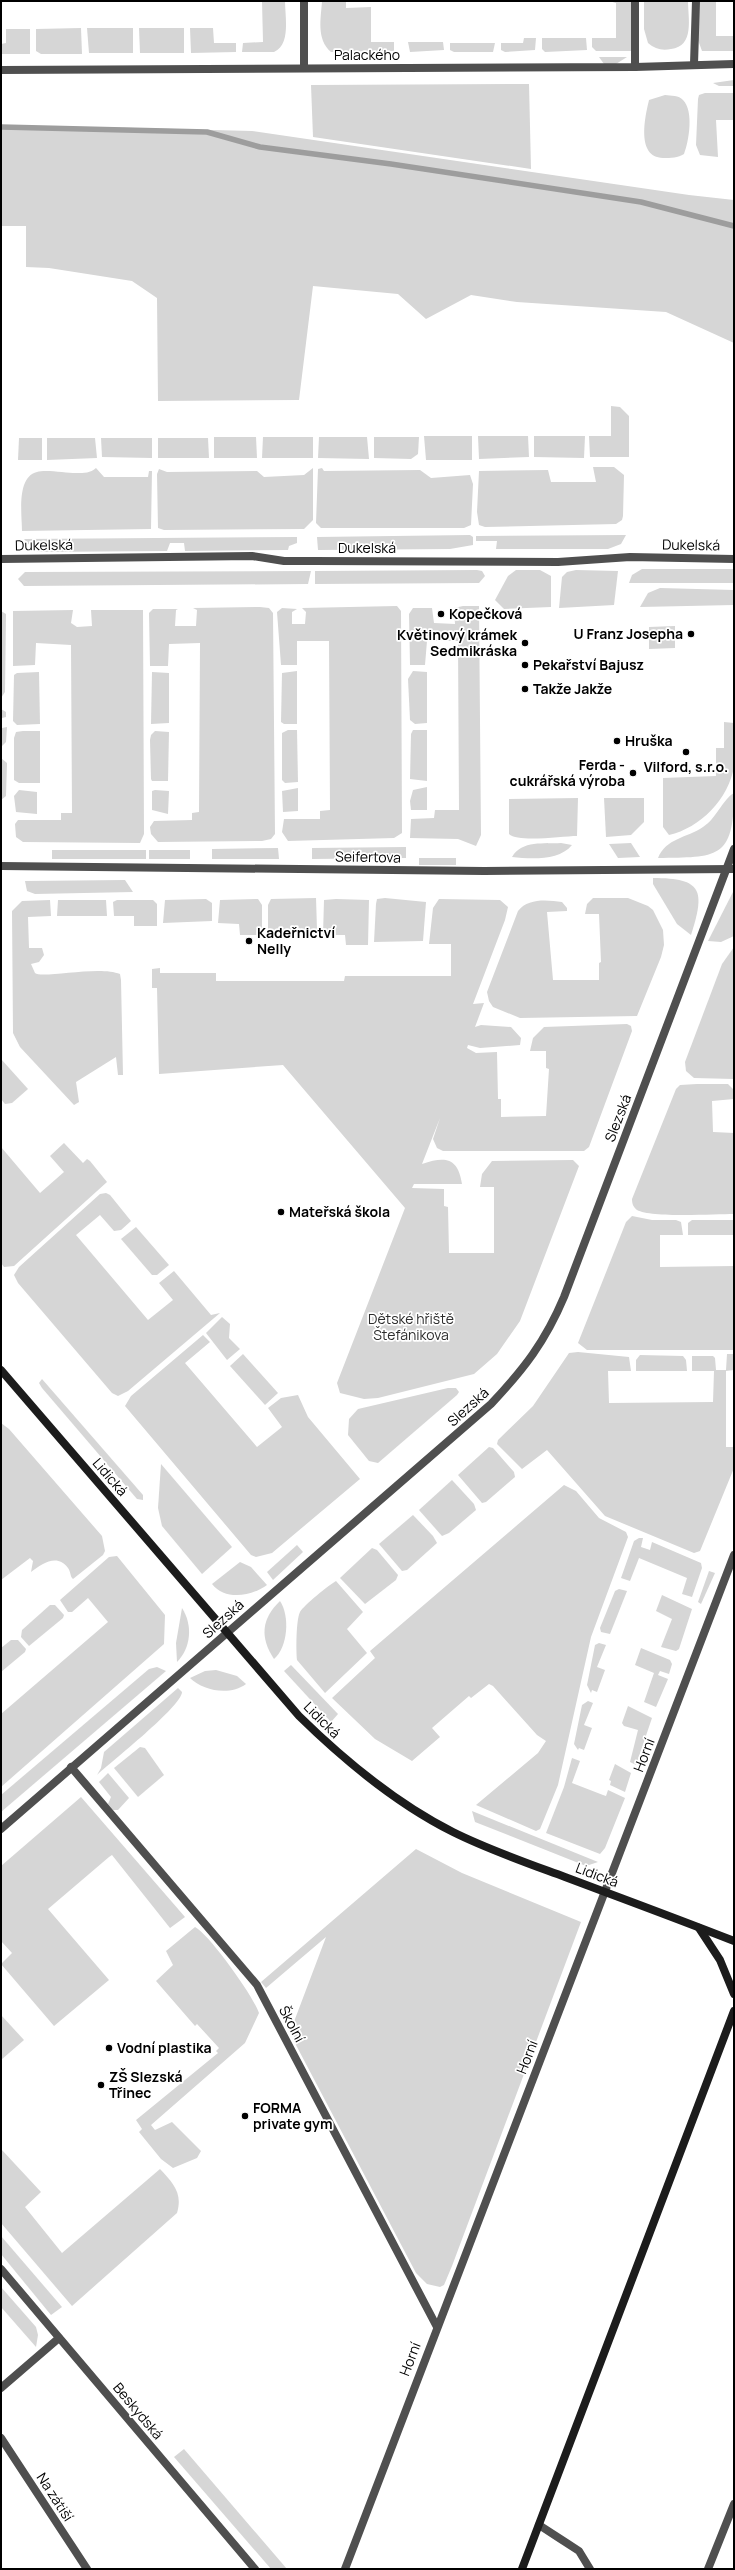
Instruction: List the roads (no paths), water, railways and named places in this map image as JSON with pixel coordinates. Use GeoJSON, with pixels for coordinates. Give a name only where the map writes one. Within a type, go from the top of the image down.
{"type":"FeatureCollection","features":[{"type":"Feature","properties":{"kind":"street"},"geometry":{"type":"LineString","coordinates":[[304,1],[304,68]]}},
{"type":"Feature","properties":{"kind":"street"},"geometry":{"type":"LineString","coordinates":[[635,1],[635,67]]}},
{"type":"Feature","properties":{"kind":"street"},"geometry":{"type":"LineString","coordinates":[[694,64],[696,1]]}},
{"type":"Feature","properties":{"kind":"street","name":"Palackého"},"geometry":{"type":"LineString","coordinates":[[1,70],[635,67],[694,64],[734,64]]}},
{"type":"Feature","properties":{"kind":"street","name":"Dukelská"},"geometry":{"type":"LineString","coordinates":[[1,559],[252,556],[284,561],[558,562],[630,557],[734,559]]}},
{"type":"Feature","properties":{"kind":"street","name":"Slezská"},"geometry":{"type":"LineString","coordinates":[[1,1829],[491,1404],[524,1370],[545,1337],[564,1297],[730,869],[734,849]]}},
{"type":"Feature","properties":{"kind":"street","name":"Seifertova"},"geometry":{"type":"LineString","coordinates":[[1,866],[484,871],[730,869]]}},
{"type":"Feature","properties":{"kind":"street","name":"Lidická"},"geometry":{"type":"LineString","coordinates":[[1,1370],[299,1716],[330,1746],[371,1780],[416,1811],[453,1832],[734,1941]]}},
{"type":"Feature","properties":{"kind":"street","name":"Horní"},"geometry":{"type":"LineString","coordinates":[[345,2569],[734,1555]]}},
{"type":"Feature","properties":{"kind":"street","name":"Školní"},"geometry":{"type":"LineString","coordinates":[[71,1767],[257,1986],[437,2328]]}},
{"type":"Feature","properties":{"kind":"street"},"geometry":{"type":"LineString","coordinates":[[699,1928],[720,1960],[734,1994]]}},
{"type":"Feature","properties":{"kind":"street"},"geometry":{"type":"LineString","coordinates":[[522,2569],[734,2011]]}},
{"type":"Feature","properties":{"kind":"street","name":"Beskydská"},"geometry":{"type":"LineString","coordinates":[[1,2269],[255,2569]]}},
{"type":"Feature","properties":{"kind":"street"},"geometry":{"type":"LineString","coordinates":[[1,2388],[59,2338]]}},
{"type":"Feature","properties":{"kind":"street","name":"Na zátiší"},"geometry":{"type":"LineString","coordinates":[[1,2438],[87,2569]]}},
{"type":"Feature","properties":{"kind":"street"},"geometry":{"type":"LineString","coordinates":[[708,2569],[734,2504]]}},
{"type":"Feature","properties":{"kind":"street"},"geometry":{"type":"LineString","coordinates":[[539,2525],[579,2551],[590,2569]]}},
{"type":"Feature","properties":{"kind":"waterway"},"geometry":{"type":"LineString","coordinates":[[1,127],[207,132],[260,147],[391,164],[641,202],[734,226]]}},
{"type":"Feature","properties":{"kind":"place","name":"Kopečková"},"geometry":{"type":"Point","coordinates":[441,614]}},
{"type":"Feature","properties":{"kind":"place","name":"U Franz Josepha"},"geometry":{"type":"Point","coordinates":[691,634]}},
{"type":"Feature","properties":{"kind":"place","name":"Květinový krámek Sedmikráska"},"geometry":{"type":"Point","coordinates":[525,643]}},
{"type":"Feature","properties":{"kind":"place","name":"Pekařství Bajusz"},"geometry":{"type":"Point","coordinates":[525,665]}},
{"type":"Feature","properties":{"kind":"place","name":"Takže Jakže"},"geometry":{"type":"Point","coordinates":[525,689]}},
{"type":"Feature","properties":{"kind":"place","name":"Hruška"},"geometry":{"type":"Point","coordinates":[617,741]}},
{"type":"Feature","properties":{"kind":"place","name":"Vilford, s.r.o."},"geometry":{"type":"Point","coordinates":[686,752]}},
{"type":"Feature","properties":{"kind":"place","name":"Ferda - cukrářská výroba"},"geometry":{"type":"Point","coordinates":[633,773]}},
{"type":"Feature","properties":{"kind":"place","name":"Kadeřnictví Nelly"},"geometry":{"type":"Point","coordinates":[249,941]}},
{"type":"Feature","properties":{"kind":"place","name":"Mateřská škola"},"geometry":{"type":"Point","coordinates":[281,1212]}},
{"type":"Feature","properties":{"kind":"place","name":"Vodní plastika"},"geometry":{"type":"Point","coordinates":[109,2048]}},
{"type":"Feature","properties":{"kind":"place","name":"ZŠ Slezská Třinec"},"geometry":{"type":"Point","coordinates":[101,2085]}},
{"type":"Feature","properties":{"kind":"place","name":"FORMA private gym"},"geometry":{"type":"Point","coordinates":[245,2116]}},
{"type":"Feature","properties":{"kind":"park label","name":"Dětské hřiště Štefánikova"},"geometry":{"type":"Point","coordinates":[411,1328]}}]}
